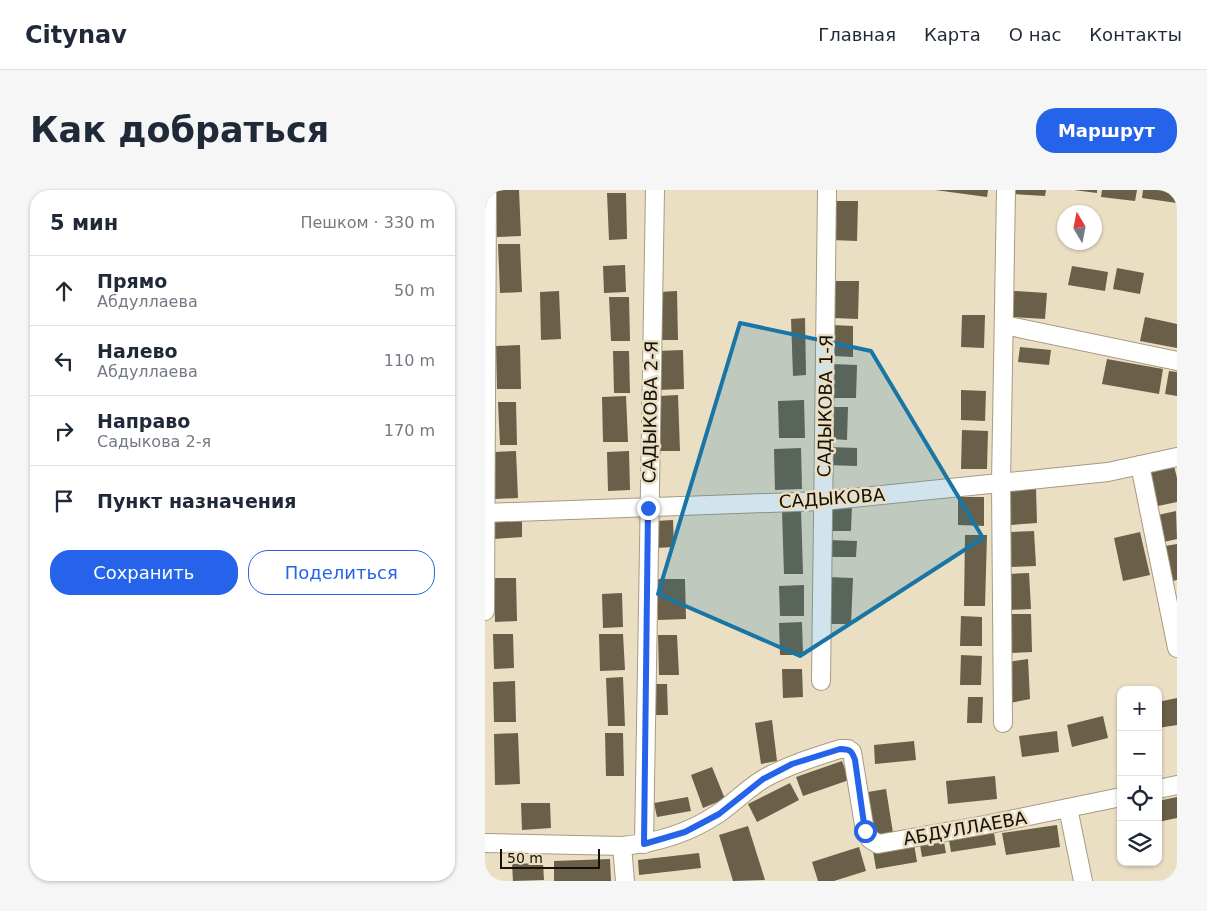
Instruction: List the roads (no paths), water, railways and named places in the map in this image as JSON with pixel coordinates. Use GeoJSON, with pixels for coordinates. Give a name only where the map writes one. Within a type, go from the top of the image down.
{"type":"FeatureCollection","features":[{"type":"Feature","properties":{"kind":"street"},"geometry":{"type":"LineString","coordinates":[[485,611],[487,190]]}},
{"type":"Feature","properties":{"kind":"street","name":"САДЫКОВА 2-Я"},"geometry":{"type":"LineString","coordinates":[[644,844],[648,508],[655,190]]}},
{"type":"Feature","properties":{"kind":"street","name":"САДЫКОВА 1-Я"},"geometry":{"type":"LineString","coordinates":[[821,681],[827,190]]}},
{"type":"Feature","properties":{"kind":"street"},"geometry":{"type":"LineString","coordinates":[[1003,723],[1001,483],[1006,190]]}},
{"type":"Feature","properties":{"kind":"street"},"geometry":{"type":"LineString","coordinates":[[1004,325],[1177,361]]}},
{"type":"Feature","properties":{"kind":"street","name":"САДЫКОВА"},"geometry":{"type":"LineString","coordinates":[[486,512],[823,501],[1108,472],[1177,456]]}},
{"type":"Feature","properties":{"kind":"street"},"geometry":{"type":"LineString","coordinates":[[1140,465],[1177,648]]}},
{"type":"Feature","properties":{"kind":"street","name":"АБДУЛЛАЕВА"},"geometry":{"type":"LineString","coordinates":[[485,843],[622,846],[644,844],[685,832],[719,814],[763,779],[792,764],[840,749],[848,749],[852,752],[865,831],[870,839],[878,844],[1117,798]]}},
{"type":"Feature","properties":{"kind":"street"},"geometry":{"type":"LineString","coordinates":[[1162,788],[1177,785]]}},
{"type":"Feature","properties":{"kind":"street"},"geometry":{"type":"LineString","coordinates":[[1068,808],[1083,881]]}},
{"type":"Feature","properties":{"kind":"street"},"geometry":{"type":"LineString","coordinates":[[622,846],[625,881]]}}]}
